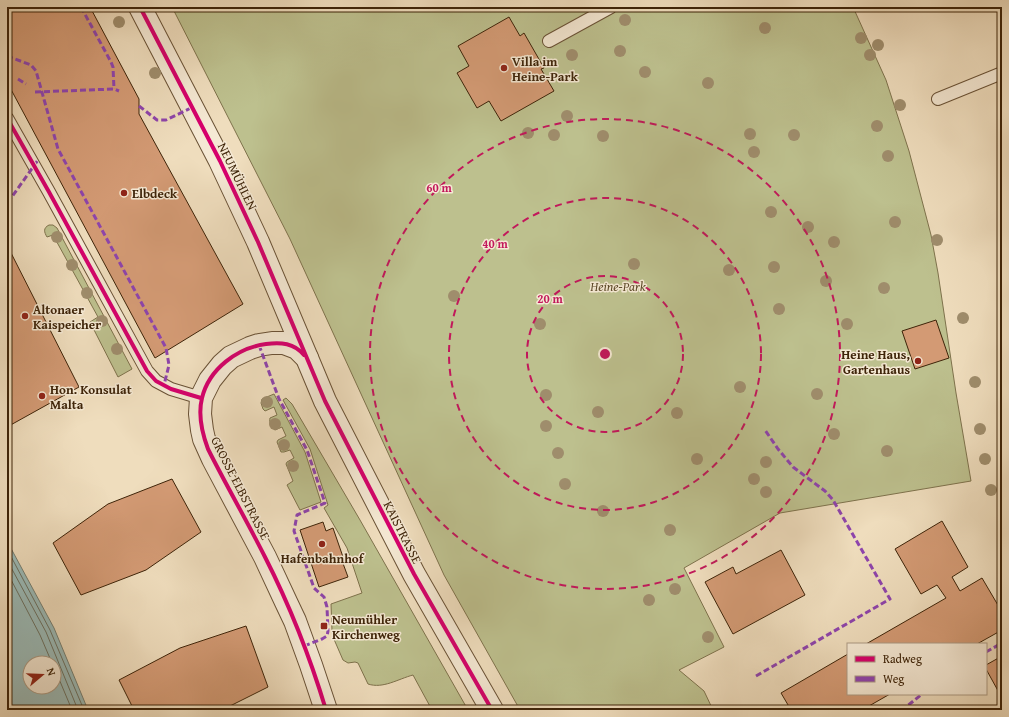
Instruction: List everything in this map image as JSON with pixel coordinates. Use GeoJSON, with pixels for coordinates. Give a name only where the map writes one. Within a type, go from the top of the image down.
{"type":"FeatureCollection","features":[{"type":"Feature","properties":{"kind":"street","name":"NEUMÜHLEN"},"geometry":{"type":"LineString","coordinates":[[140,7],[220,162],[258,242],[307,358]]}},
{"type":"Feature","properties":{"kind":"street","name":"GROSSE ELBSTRASSE"},"geometry":{"type":"LineString","coordinates":[[307,358],[297,348],[284,343],[272,343],[250,348],[231,357],[222,365],[210,380],[201,398],[200,414],[202,430],[208,449],[278,583],[295,621],[326,710]]}},
{"type":"Feature","properties":{"kind":"street","name":"KAISTRASSE"},"geometry":{"type":"LineString","coordinates":[[307,358],[325,401],[414,574],[492,710]]}},
{"type":"Feature","properties":{"kind":"lane"},"geometry":{"type":"LineString","coordinates":[[549,41],[611,7]]}},
{"type":"Feature","properties":{"kind":"lane"},"geometry":{"type":"LineString","coordinates":[[938,99],[1002,73]]}},
{"type":"Feature","properties":{"kind":"lane"},"geometry":{"type":"LineString","coordinates":[[7,118],[147,371],[156,380],[171,389],[201,398]]}},
{"type":"Feature","properties":{"kind":"green space","name":"Heine-Park"},"geometry":{"type":"Polygon","coordinates":[[[172,7],[853,7],[886,80],[909,151],[931,235],[971,481],[780,513],[684,568],[724,647],[679,670],[704,691],[713,710],[520,710],[444,575],[290,239],[172,7]]]}},
{"type":"Feature","properties":{"kind":"green space"},"geometry":{"type":"Polygon","coordinates":[[[49,225],[53,225],[57,228],[132,369],[118,377],[90,322],[98,317],[53,235],[47,237],[46,235],[45,229],[49,225]]]}},
{"type":"Feature","properties":{"kind":"green space"},"geometry":{"type":"Polygon","coordinates":[[[274,394],[305,452],[321,502],[300,510],[287,485],[293,481],[286,464],[294,458],[290,450],[281,452],[277,442],[286,436],[282,427],[275,430],[272,428],[270,418],[277,415],[274,407],[265,411],[261,403],[262,399],[274,394]]]}},
{"type":"Feature","properties":{"kind":"green space"},"geometry":{"type":"Polygon","coordinates":[[[286,398],[292,404],[360,520],[468,710],[432,710],[413,675],[385,684],[368,684],[358,663],[348,663],[343,660],[333,637],[331,604],[362,593],[347,548],[324,508],[328,505],[310,449],[283,400],[286,398]]]}},
{"type":"Feature","properties":{"kind":"water"},"geometry":{"type":"Polygon","coordinates":[[[7,541],[54,628],[88,710],[7,710],[7,541]]]}},
{"type":"Feature","properties":{"kind":"building","name":"Elbdeck"},"geometry":{"type":"Polygon","coordinates":[[[7,7],[90,7],[139,99],[139,114],[243,304],[155,358],[7,82],[7,7]]]}},
{"type":"Feature","properties":{"kind":"building","name":"Villa im Heine-Park"},"geometry":{"type":"Polygon","coordinates":[[[509,17],[520,36],[524,33],[544,68],[541,69],[554,91],[501,121],[489,101],[477,108],[457,73],[469,66],[458,46],[509,17]]]}},
{"type":"Feature","properties":{"kind":"building","name":"Altonaer Kaispeicher"},"geometry":{"type":"Polygon","coordinates":[[[7,245],[79,387],[7,427],[7,245]]]}},
{"type":"Feature","properties":{"kind":"building"},"geometry":{"type":"Polygon","coordinates":[[[936,320],[949,358],[915,369],[902,331],[936,320]]]}},
{"type":"Feature","properties":{"kind":"building"},"geometry":{"type":"Polygon","coordinates":[[[172,479],[201,532],[146,570],[81,595],[53,543],[108,504],[172,479]]]}},
{"type":"Feature","properties":{"kind":"building"},"geometry":{"type":"Polygon","coordinates":[[[942,521],[968,567],[952,577],[960,591],[982,578],[1002,612],[1002,630],[979,643],[868,643],[946,598],[937,585],[921,594],[895,549],[942,521]]]}},
{"type":"Feature","properties":{"kind":"building","name":"Hafenbahnhof"},"geometry":{"type":"Polygon","coordinates":[[[323,522],[326,531],[333,528],[348,577],[319,587],[300,530],[323,522]]]}},
{"type":"Feature","properties":{"kind":"building"},"geometry":{"type":"Polygon","coordinates":[[[781,550],[805,595],[733,634],[705,582],[733,567],[736,574],[781,550]]]}},
{"type":"Feature","properties":{"kind":"building"},"geometry":{"type":"Polygon","coordinates":[[[246,626],[268,687],[222,710],[134,710],[119,680],[180,648],[246,626]]]}},
{"type":"Feature","properties":{"kind":"building"},"geometry":{"type":"Polygon","coordinates":[[[847,655],[847,695],[888,695],[862,710],[791,710],[781,693],[847,655]]]}},
{"type":"Feature","properties":{"kind":"building"},"geometry":{"type":"Polygon","coordinates":[[[1002,656],[1002,698],[987,671],[987,664],[1002,656]]]}},
{"type":"Feature","properties":{"kind":"marked path"},"geometry":{"type":"LineString","coordinates":[[81,7],[111,62],[113,67],[114,89]]}},
{"type":"Feature","properties":{"kind":"marked path"},"geometry":{"type":"LineString","coordinates":[[7,56],[31,65],[36,71],[58,149],[166,348],[169,365],[164,385]]}},
{"type":"Feature","properties":{"kind":"marked path"},"geometry":{"type":"LineString","coordinates":[[18,79],[26,84]]}},
{"type":"Feature","properties":{"kind":"marked path"},"geometry":{"type":"LineString","coordinates":[[35,92],[114,89],[119,91]]}},
{"type":"Feature","properties":{"kind":"marked path"},"geometry":{"type":"LineString","coordinates":[[139,106],[157,120],[166,120],[193,107]]}},
{"type":"Feature","properties":{"kind":"marked path"},"geometry":{"type":"LineString","coordinates":[[7,202],[38,160]]}},
{"type":"Feature","properties":{"kind":"marked path"},"geometry":{"type":"LineString","coordinates":[[259,345],[279,399],[307,450],[325,503],[297,515],[294,531],[314,588],[324,597],[327,607],[327,636],[304,646]]}},
{"type":"Feature","properties":{"kind":"marked path"},"geometry":{"type":"LineString","coordinates":[[756,676],[890,599],[833,500],[825,491],[793,467],[765,430]]}},
{"type":"Feature","properties":{"kind":"marked path"},"geometry":{"type":"LineString","coordinates":[[987,651],[1002,643]]}},
{"type":"Feature","properties":{"kind":"marked path"},"geometry":{"type":"LineString","coordinates":[[901,710],[921,695]]}},
{"type":"Feature","properties":{"kind":"cycle path"},"geometry":{"type":"LineString","coordinates":[[140,7],[220,161],[258,242],[325,401],[414,574],[492,710]]}},
{"type":"Feature","properties":{"kind":"cycle path"},"geometry":{"type":"LineString","coordinates":[[7,118],[147,371],[156,381],[171,389],[201,398]]}},
{"type":"Feature","properties":{"kind":"cycle path"},"geometry":{"type":"LineString","coordinates":[[304,355],[292,346],[277,343],[255,346],[235,355],[218,369],[211,378],[202,398],[200,410],[202,430],[208,449],[274,575],[306,651],[326,710]]}},
{"type":"Feature","properties":{"kind":"place","name":"Villa im Heine-Park"},"geometry":{"type":"Point","coordinates":[504,68]}},
{"type":"Feature","properties":{"kind":"place","name":"Elbdeck"},"geometry":{"type":"Point","coordinates":[124,193]}},
{"type":"Feature","properties":{"kind":"place","name":"Altonaer Kaispeicher"},"geometry":{"type":"Point","coordinates":[25,316]}},
{"type":"Feature","properties":{"kind":"place","name":"Heine Haus, Gartenhaus"},"geometry":{"type":"Point","coordinates":[918,361]}},
{"type":"Feature","properties":{"kind":"place","name":"Hon. Konsulat Malta"},"geometry":{"type":"Point","coordinates":[42,396]}},
{"type":"Feature","properties":{"kind":"place","name":"Hafenbahnhof"},"geometry":{"type":"Point","coordinates":[322,544]}},
{"type":"Feature","properties":{"kind":"place","name":"Neumühler Kirchenweg"},"geometry":{"type":"Point","coordinates":[324,626]}}]}
